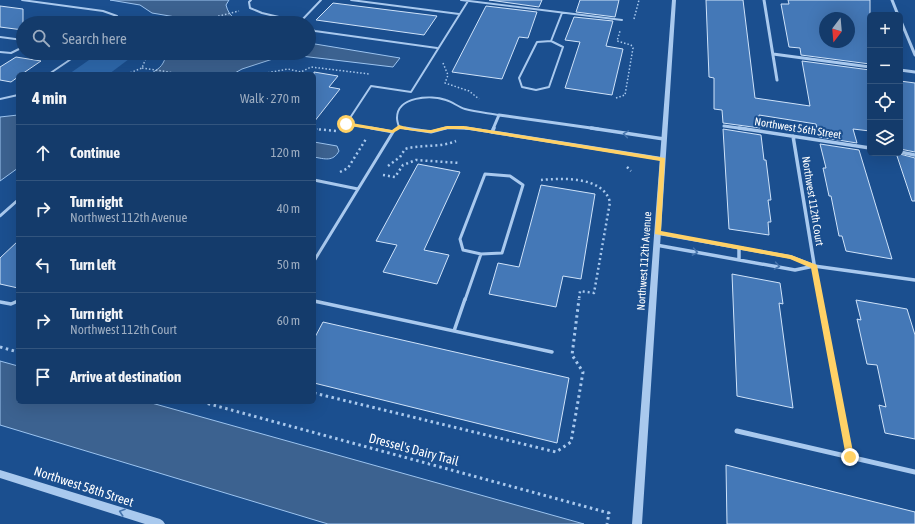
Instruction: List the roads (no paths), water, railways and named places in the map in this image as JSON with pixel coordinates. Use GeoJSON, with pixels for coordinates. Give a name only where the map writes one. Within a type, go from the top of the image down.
{"type":"FeatureCollection","features":[{"type":"Feature","properties":{"kind":"street","name":"Northwest 112th Avenue"},"geometry":{"type":"LineString","coordinates":[[636,524],[674,0]]}},
{"type":"Feature","properties":{"kind":"street"},"geometry":{"type":"LineString","coordinates":[[764,0],[777,80]]}},
{"type":"Feature","properties":{"kind":"street"},"geometry":{"type":"LineString","coordinates":[[892,0],[897,12]]}},
{"type":"Feature","properties":{"kind":"street"},"geometry":{"type":"LineString","coordinates":[[903,26],[915,55]]}},
{"type":"Feature","properties":{"kind":"street"},"geometry":{"type":"LineString","coordinates":[[773,54],[867,67]]}},
{"type":"Feature","properties":{"kind":"street"},"geometry":{"type":"LineString","coordinates":[[903,70],[915,72]]}},
{"type":"Feature","properties":{"kind":"street"},"geometry":{"type":"LineString","coordinates":[[663,159],[492,132],[500,115],[664,139]]}},
{"type":"Feature","properties":{"kind":"street","name":"Northwest 56th Street"},"geometry":{"type":"LineString","coordinates":[[724,126],[867,148]]}},
{"type":"Feature","properties":{"kind":"street","name":"Northwest 112th Court"},"geometry":{"type":"LineString","coordinates":[[793,136],[814,266],[850,457]]}},
{"type":"Feature","properties":{"kind":"street"},"geometry":{"type":"LineString","coordinates":[[903,152],[915,154]]}},
{"type":"Feature","properties":{"kind":"street"},"geometry":{"type":"LineString","coordinates":[[657,233],[791,257],[814,266],[915,280]]}},
{"type":"Feature","properties":{"kind":"street"},"geometry":{"type":"LineString","coordinates":[[656,245],[795,270],[814,266]]}},
{"type":"Feature","properties":{"kind":"street"},"geometry":{"type":"LineString","coordinates":[[739,248],[739,260]]}},
{"type":"Feature","properties":{"kind":"street"},"geometry":{"type":"LineString","coordinates":[[737,431],[915,472]]}},
{"type":"Feature","properties":{"kind":"street","name":"Northwest 58th Street"},"geometry":{"type":"LineString","coordinates":[[0,474],[160,524]]}},
{"type":"Feature","properties":{"kind":"lane"},"geometry":{"type":"LineString","coordinates":[[22,0],[103,11],[117,16]]}},
{"type":"Feature","properties":{"kind":"lane"},"geometry":{"type":"LineString","coordinates":[[251,0],[249,2],[250,8],[259,13],[277,16]]}},
{"type":"Feature","properties":{"kind":"lane"},"geometry":{"type":"LineString","coordinates":[[306,16],[321,0]]}},
{"type":"Feature","properties":{"kind":"lane"},"geometry":{"type":"LineString","coordinates":[[351,0],[459,14]]}},
{"type":"Feature","properties":{"kind":"lane"},"geometry":{"type":"LineString","coordinates":[[461,0],[622,20]]}},
{"type":"Feature","properties":{"kind":"lane"},"geometry":{"type":"LineString","coordinates":[[411,92],[437,48],[468,1]]}},
{"type":"Feature","properties":{"kind":"lane"},"geometry":{"type":"LineString","coordinates":[[551,41],[562,13]]}},
{"type":"Feature","properties":{"kind":"lane"},"geometry":{"type":"LineString","coordinates":[[316,31],[437,48]]}},
{"type":"Feature","properties":{"kind":"lane"},"geometry":{"type":"LineString","coordinates":[[0,36],[16,39]]}},
{"type":"Feature","properties":{"kind":"lane"},"geometry":{"type":"LineString","coordinates":[[551,41],[563,47],[549,87],[542,90],[533,91],[522,87],[519,78],[537,42],[551,41]]}},
{"type":"Feature","properties":{"kind":"lane"},"geometry":{"type":"LineString","coordinates":[[0,52],[11,53],[16,50]]}},
{"type":"Feature","properties":{"kind":"lane"},"geometry":{"type":"LineString","coordinates":[[52,72],[69,60]]}},
{"type":"Feature","properties":{"kind":"lane"},"geometry":{"type":"LineString","coordinates":[[393,132],[346,124],[371,86],[411,92]]}},
{"type":"Feature","properties":{"kind":"lane"},"geometry":{"type":"LineString","coordinates":[[411,92],[414,99]]}},
{"type":"Feature","properties":{"kind":"lane"},"geometry":{"type":"LineString","coordinates":[[0,99],[16,95]]}},
{"type":"Feature","properties":{"kind":"lane"},"geometry":{"type":"LineString","coordinates":[[399,127],[396,120],[396,113],[402,105],[414,99],[427,97],[446,99],[465,109],[500,115]]}},
{"type":"Feature","properties":{"kind":"lane"},"geometry":{"type":"LineString","coordinates":[[316,258],[393,132],[399,127]]}},
{"type":"Feature","properties":{"kind":"lane"},"geometry":{"type":"LineString","coordinates":[[399,127],[431,132],[447,128],[464,128],[492,132]]}},
{"type":"Feature","properties":{"kind":"lane"},"geometry":{"type":"LineString","coordinates":[[485,174],[501,174],[517,177],[524,185],[502,253],[481,254],[463,250],[460,239],[485,174]]}},
{"type":"Feature","properties":{"kind":"lane"},"geometry":{"type":"LineString","coordinates":[[316,180],[358,189]]}},
{"type":"Feature","properties":{"kind":"lane"},"geometry":{"type":"LineString","coordinates":[[0,216],[16,202]]}},
{"type":"Feature","properties":{"kind":"lane"},"geometry":{"type":"LineString","coordinates":[[454,331],[481,254]]}},
{"type":"Feature","properties":{"kind":"lane"},"geometry":{"type":"LineString","coordinates":[[316,301],[552,352]]}},
{"type":"Feature","properties":{"kind":"lane"},"geometry":{"type":"LineString","coordinates":[[0,302],[11,304],[16,302]]}}]}
